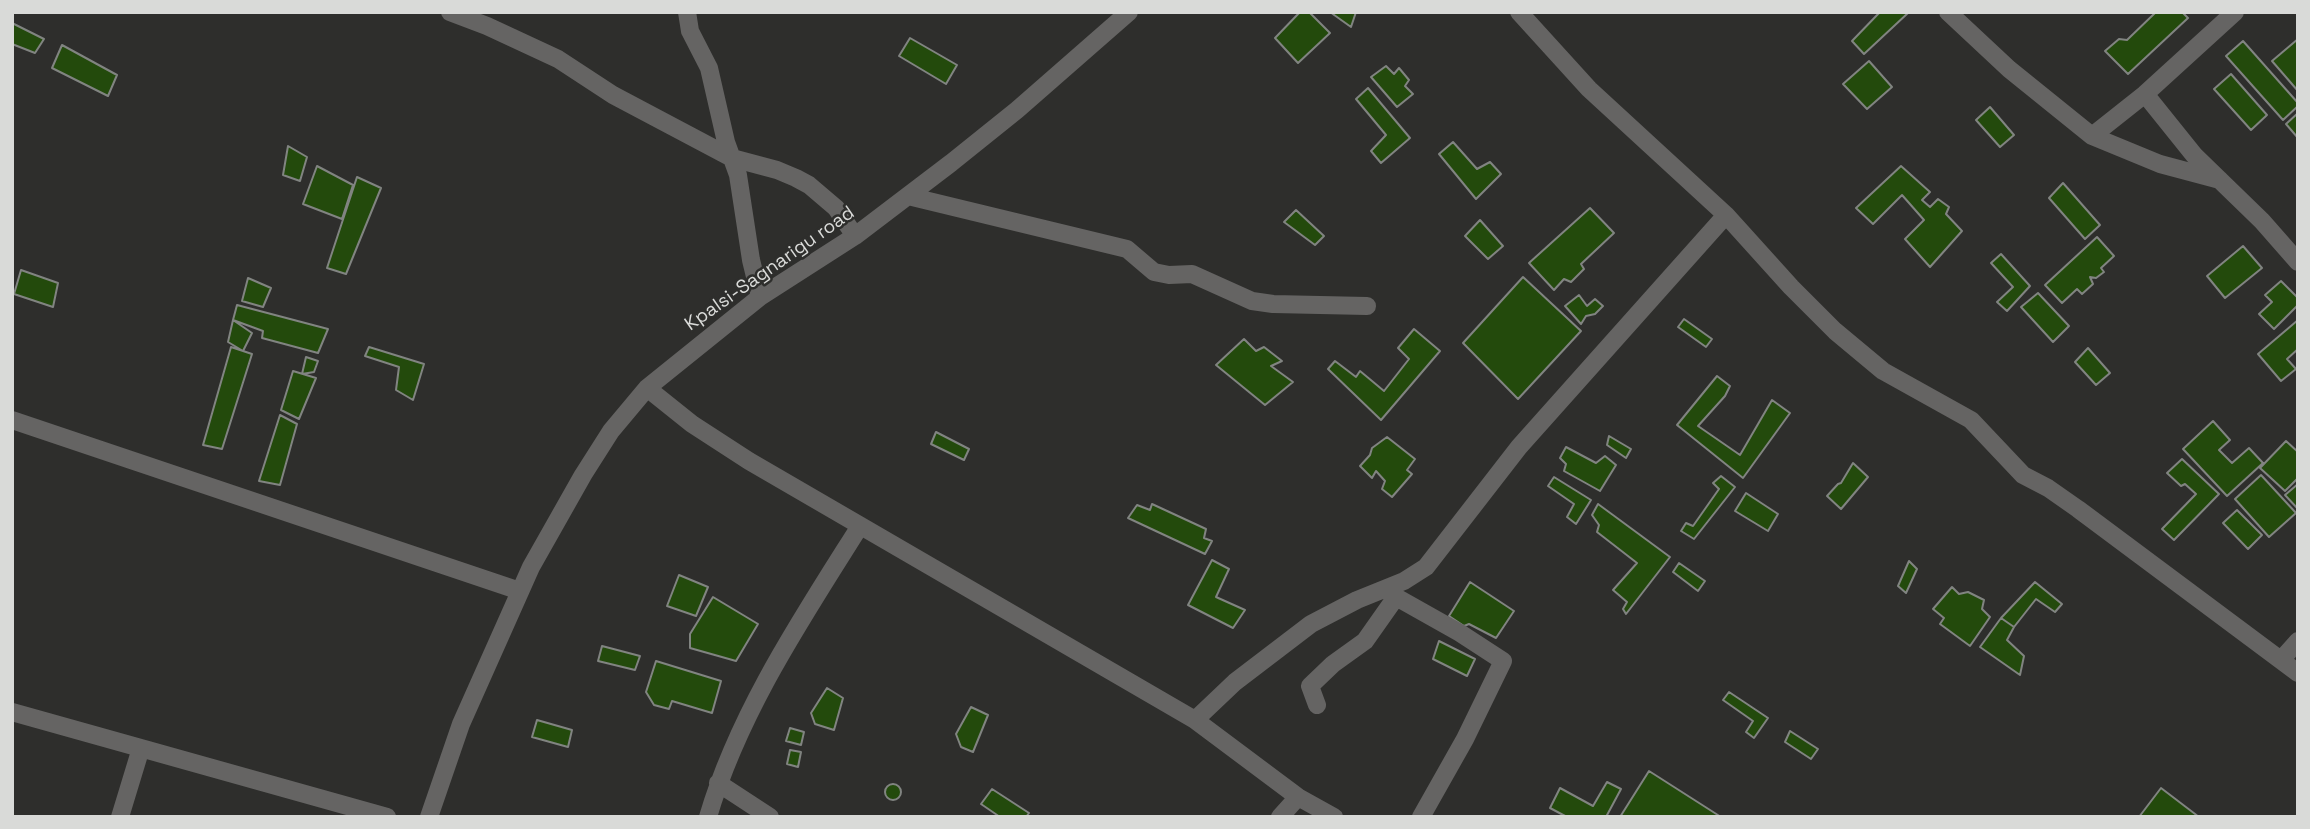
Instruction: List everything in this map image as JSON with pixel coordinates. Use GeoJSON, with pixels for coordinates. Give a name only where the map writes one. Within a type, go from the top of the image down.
{"type":"FeatureCollection","features":[{"type":"Feature","properties":{"kind":"street"},"geometry":{"type":"LineString","coordinates":[[450,12],[488,26],[558,59],[613,95],[732,158],[786,173],[809,185],[836,208],[855,236]]}},
{"type":"Feature","properties":{"kind":"street"},"geometry":{"type":"LineString","coordinates":[[687,12],[690,31],[709,68],[726,142],[740,183],[751,260],[760,297]]}},
{"type":"Feature","properties":{"kind":"street","name":"Kpalsi-Sagnarigu road"},"geometry":{"type":"LineString","coordinates":[[429,817],[461,724],[531,567],[611,431],[647,388],[760,297],[855,236],[908,196],[1017,110],[1129,12]]}},
{"type":"Feature","properties":{"kind":"street"},"geometry":{"type":"LineString","coordinates":[[1519,12],[1589,89],[1726,215],[1835,331],[1883,371],[1971,420],[2024,475],[2078,509],[2298,673]]}},
{"type":"Feature","properties":{"kind":"street"},"geometry":{"type":"LineString","coordinates":[[1948,12],[2009,69],[2092,136],[2160,164],[2220,180]]}},
{"type":"Feature","properties":{"kind":"street"},"geometry":{"type":"LineString","coordinates":[[2092,136],[2145,94],[2235,12]]}},
{"type":"Feature","properties":{"kind":"street"},"geometry":{"type":"LineString","coordinates":[[2145,94],[2194,155],[2262,220],[2298,262]]}},
{"type":"Feature","properties":{"kind":"street"},"geometry":{"type":"LineString","coordinates":[[908,196],[1127,249],[1154,272],[1168,275],[1192,274],[1252,301],[1367,306]]}},
{"type":"Feature","properties":{"kind":"street"},"geometry":{"type":"LineString","coordinates":[[1195,720],[1235,682],[1311,624],[1357,600],[1404,581],[1426,567],[1519,447],[1726,215]]}},
{"type":"Feature","properties":{"kind":"street"},"geometry":{"type":"LineString","coordinates":[[647,388],[692,424],[749,461],[1195,720],[1298,797],[1334,817]]}},
{"type":"Feature","properties":{"kind":"street"},"geometry":{"type":"LineString","coordinates":[[12,420],[520,591]]}},
{"type":"Feature","properties":{"kind":"street"},"geometry":{"type":"LineString","coordinates":[[708,817],[718,783],[751,711],[796,629],[860,526]]}},
{"type":"Feature","properties":{"kind":"street"},"geometry":{"type":"LineString","coordinates":[[1317,705],[1310,687],[1333,664],[1366,641],[1396,597],[1503,661],[1465,739],[1421,817]]}},
{"type":"Feature","properties":{"kind":"street"},"geometry":{"type":"LineString","coordinates":[[2281,660],[2298,641]]}},
{"type":"Feature","properties":{"kind":"street"},"geometry":{"type":"LineString","coordinates":[[12,712],[387,817]]}},
{"type":"Feature","properties":{"kind":"street"},"geometry":{"type":"LineString","coordinates":[[120,817],[141,748]]}},
{"type":"Feature","properties":{"kind":"street"},"geometry":{"type":"LineString","coordinates":[[718,783],[770,817]]}},
{"type":"Feature","properties":{"kind":"street"},"geometry":{"type":"LineString","coordinates":[[1280,817],[1298,797]]}},
{"type":"Feature","properties":{"kind":"building"},"geometry":{"type":"Polygon","coordinates":[[[1300,12],[1309,12],[1330,33],[1298,63],[1275,38],[1300,12]]]}},
{"type":"Feature","properties":{"kind":"building"},"geometry":{"type":"Polygon","coordinates":[[[1330,12],[1356,12],[1351,27],[1330,12]]]}},
{"type":"Feature","properties":{"kind":"building"},"geometry":{"type":"Polygon","coordinates":[[[1880,12],[1908,13],[1864,54],[1852,41],[1880,12]]]}},
{"type":"Feature","properties":{"kind":"building"},"geometry":{"type":"Polygon","coordinates":[[[2156,12],[2182,12],[2188,18],[2128,74],[2105,51],[2119,39],[2127,40],[2156,12]]]}},
{"type":"Feature","properties":{"kind":"building"},"geometry":{"type":"Polygon","coordinates":[[[12,23],[44,39],[35,53],[12,44],[12,23]]]}},
{"type":"Feature","properties":{"kind":"building"},"geometry":{"type":"Polygon","coordinates":[[[910,38],[957,65],[946,84],[899,56],[910,38]]]}},
{"type":"Feature","properties":{"kind":"building"},"geometry":{"type":"Polygon","coordinates":[[[2298,39],[2298,91],[2272,61],[2298,39]]]}},
{"type":"Feature","properties":{"kind":"building"},"geometry":{"type":"Polygon","coordinates":[[[2243,41],[2298,103],[2283,120],[2226,56],[2243,41]]]}},
{"type":"Feature","properties":{"kind":"building"},"geometry":{"type":"Polygon","coordinates":[[[62,45],[117,75],[108,96],[52,68],[62,45]]]}},
{"type":"Feature","properties":{"kind":"building"},"geometry":{"type":"Polygon","coordinates":[[[1869,61],[1892,87],[1867,109],[1843,84],[1869,61]]]}},
{"type":"Feature","properties":{"kind":"building"},"geometry":{"type":"Polygon","coordinates":[[[1386,66],[1394,74],[1399,68],[1409,80],[1405,86],[1413,94],[1397,107],[1371,77],[1386,66]]]}},
{"type":"Feature","properties":{"kind":"building"},"geometry":{"type":"Polygon","coordinates":[[[2231,74],[2267,115],[2251,130],[2214,89],[2231,74]]]}},
{"type":"Feature","properties":{"kind":"building"},"geometry":{"type":"Polygon","coordinates":[[[1368,88],[1410,138],[1381,163],[1371,151],[1386,135],[1356,99],[1368,88]]]}},
{"type":"Feature","properties":{"kind":"building"},"geometry":{"type":"Polygon","coordinates":[[[1990,107],[2014,135],[2000,147],[1976,120],[1990,107]]]}},
{"type":"Feature","properties":{"kind":"building"},"geometry":{"type":"Polygon","coordinates":[[[2298,113],[2298,138],[2286,124],[2298,113]]]}},
{"type":"Feature","properties":{"kind":"building"},"geometry":{"type":"Polygon","coordinates":[[[1453,142],[1477,169],[1490,162],[1501,174],[1476,199],[1439,154],[1453,142]]]}},
{"type":"Feature","properties":{"kind":"building"},"geometry":{"type":"Polygon","coordinates":[[[288,146],[307,157],[300,181],[283,175],[288,146]]]}},
{"type":"Feature","properties":{"kind":"building"},"geometry":{"type":"Polygon","coordinates":[[[317,166],[353,185],[342,219],[303,204],[317,166]]]}},
{"type":"Feature","properties":{"kind":"building"},"geometry":{"type":"Polygon","coordinates":[[[1901,166],[1930,192],[1922,200],[1930,207],[1938,199],[1949,207],[1946,214],[1962,231],[1930,267],[1905,239],[1924,220],[1902,195],[1873,224],[1856,208],[1901,166]]]}},
{"type":"Feature","properties":{"kind":"building"},"geometry":{"type":"Polygon","coordinates":[[[357,177],[381,188],[346,274],[327,268],[357,177]]]}},
{"type":"Feature","properties":{"kind":"building"},"geometry":{"type":"Polygon","coordinates":[[[2063,183],[2100,225],[2085,239],[2049,198],[2063,183]]]}},
{"type":"Feature","properties":{"kind":"building"},"geometry":{"type":"Polygon","coordinates":[[[1590,208],[1614,233],[1581,264],[1584,269],[1571,282],[1564,279],[1554,290],[1529,263],[1590,208]]]}},
{"type":"Feature","properties":{"kind":"building"},"geometry":{"type":"Polygon","coordinates":[[[1296,210],[1324,236],[1315,245],[1284,222],[1296,210]]]}},
{"type":"Feature","properties":{"kind":"building"},"geometry":{"type":"Polygon","coordinates":[[[1480,220],[1503,246],[1488,259],[1465,236],[1480,220]]]}},
{"type":"Feature","properties":{"kind":"building"},"geometry":{"type":"Polygon","coordinates":[[[2097,237],[2114,256],[2101,268],[2104,272],[2096,278],[2090,277],[2093,284],[2082,294],[2077,289],[2062,303],[2045,285],[2097,237]]]}},
{"type":"Feature","properties":{"kind":"building"},"geometry":{"type":"Polygon","coordinates":[[[2243,246],[2262,268],[2225,298],[2207,276],[2243,246]]]}},
{"type":"Feature","properties":{"kind":"building"},"geometry":{"type":"Polygon","coordinates":[[[2001,254],[2030,286],[2007,311],[1997,302],[2013,287],[1991,263],[2001,254]]]}},
{"type":"Feature","properties":{"kind":"building"},"geometry":{"type":"Polygon","coordinates":[[[21,270],[58,283],[53,307],[14,294],[21,270]]]}},
{"type":"Feature","properties":{"kind":"building"},"geometry":{"type":"Polygon","coordinates":[[[1523,277],[1581,331],[1518,399],[1463,343],[1523,277]]]}},
{"type":"Feature","properties":{"kind":"building"},"geometry":{"type":"Polygon","coordinates":[[[248,278],[271,288],[263,307],[242,301],[248,278]]]}},
{"type":"Feature","properties":{"kind":"building"},"geometry":{"type":"Polygon","coordinates":[[[2281,281],[2298,298],[2298,305],[2274,329],[2259,314],[2272,302],[2265,295],[2281,281]]]}},
{"type":"Feature","properties":{"kind":"building"},"geometry":{"type":"Polygon","coordinates":[[[2038,293],[2069,326],[2053,342],[2021,307],[2038,293]]]}},
{"type":"Feature","properties":{"kind":"building"},"geometry":{"type":"Polygon","coordinates":[[[1579,295],[1587,306],[1595,299],[1603,306],[1595,314],[1586,316],[1581,324],[1565,306],[1579,295]]]}},
{"type":"Feature","properties":{"kind":"building"},"geometry":{"type":"Polygon","coordinates":[[[237,305],[328,329],[318,353],[262,338],[263,331],[233,320],[237,305]]]}},
{"type":"Feature","properties":{"kind":"building"},"geometry":{"type":"Polygon","coordinates":[[[1684,319],[1712,339],[1706,347],[1678,327],[1684,319]]]}},
{"type":"Feature","properties":{"kind":"building"},"geometry":{"type":"Polygon","coordinates":[[[233,320],[252,333],[243,351],[228,342],[233,320]]]}},
{"type":"Feature","properties":{"kind":"building"},"geometry":{"type":"Polygon","coordinates":[[[2298,320],[2298,349],[2287,359],[2296,369],[2281,381],[2258,354],[2298,320]]]}},
{"type":"Feature","properties":{"kind":"building"},"geometry":{"type":"Polygon","coordinates":[[[1414,329],[1440,351],[1381,420],[1328,369],[1335,361],[1356,377],[1360,371],[1384,391],[1409,359],[1398,348],[1414,329]]]}},
{"type":"Feature","properties":{"kind":"building"},"geometry":{"type":"Polygon","coordinates":[[[1244,339],[1256,351],[1264,347],[1282,361],[1271,366],[1293,382],[1265,405],[1216,365],[1244,339]]]}},
{"type":"Feature","properties":{"kind":"building"},"geometry":{"type":"Polygon","coordinates":[[[231,347],[252,354],[222,449],[203,445],[231,347]]]}},
{"type":"Feature","properties":{"kind":"building"},"geometry":{"type":"Polygon","coordinates":[[[369,347],[424,364],[413,400],[396,390],[399,367],[365,356],[369,347]]]}},
{"type":"Feature","properties":{"kind":"building"},"geometry":{"type":"Polygon","coordinates":[[[2088,348],[2110,373],[2096,385],[2075,362],[2088,348]]]}},
{"type":"Feature","properties":{"kind":"building"},"geometry":{"type":"Polygon","coordinates":[[[306,357],[318,361],[314,372],[302,374],[306,357]]]}},
{"type":"Feature","properties":{"kind":"building"},"geometry":{"type":"Polygon","coordinates":[[[293,371],[316,378],[299,419],[281,410],[293,371]]]}},
{"type":"Feature","properties":{"kind":"building"},"geometry":{"type":"Polygon","coordinates":[[[1717,376],[1730,386],[1725,396],[1698,426],[1740,455],[1772,400],[1790,413],[1743,478],[1677,425],[1717,376]]]}},
{"type":"Feature","properties":{"kind":"building"},"geometry":{"type":"Polygon","coordinates":[[[280,415],[297,424],[280,485],[259,481],[280,415]]]}},
{"type":"Feature","properties":{"kind":"building"},"geometry":{"type":"Polygon","coordinates":[[[2213,421],[2230,440],[2219,450],[2232,463],[2249,448],[2263,463],[2227,496],[2183,449],[2213,421]]]}},
{"type":"Feature","properties":{"kind":"building"},"geometry":{"type":"Polygon","coordinates":[[[936,432],[969,449],[964,460],[931,444],[936,432]]]}},
{"type":"Feature","properties":{"kind":"building"},"geometry":{"type":"Polygon","coordinates":[[[1609,436],[1631,449],[1626,458],[1607,445],[1609,436]]]}},
{"type":"Feature","properties":{"kind":"building"},"geometry":{"type":"Polygon","coordinates":[[[1387,437],[1415,459],[1407,470],[1412,474],[1392,497],[1382,489],[1385,481],[1376,471],[1372,478],[1360,466],[1370,455],[1372,448],[1387,437]]]}},
{"type":"Feature","properties":{"kind":"building"},"geometry":{"type":"Polygon","coordinates":[[[2286,441],[2298,452],[2298,478],[2285,491],[2260,468],[2286,441]]]}},
{"type":"Feature","properties":{"kind":"building"},"geometry":{"type":"Polygon","coordinates":[[[1566,447],[1596,463],[1605,456],[1616,465],[1600,491],[1564,471],[1566,464],[1560,458],[1566,447]]]}},
{"type":"Feature","properties":{"kind":"building"},"geometry":{"type":"Polygon","coordinates":[[[2182,459],[2219,494],[2174,540],[2162,529],[2196,494],[2185,484],[2181,486],[2167,473],[2182,459]]]}},
{"type":"Feature","properties":{"kind":"building"},"geometry":{"type":"Polygon","coordinates":[[[1853,463],[1868,477],[1841,509],[1827,496],[1841,483],[1853,463]]]}},
{"type":"Feature","properties":{"kind":"building"},"geometry":{"type":"Polygon","coordinates":[[[2261,475],[2296,513],[2269,537],[2235,499],[2261,475]]]}},
{"type":"Feature","properties":{"kind":"building"},"geometry":{"type":"Polygon","coordinates":[[[1721,476],[1735,487],[1694,539],[1681,531],[1686,523],[1693,526],[1719,489],[1713,483],[1721,476]]]}},
{"type":"Feature","properties":{"kind":"building"},"geometry":{"type":"Polygon","coordinates":[[[1554,477],[1591,500],[1576,524],[1567,517],[1574,504],[1548,486],[1554,477]]]}},
{"type":"Feature","properties":{"kind":"building"},"geometry":{"type":"Polygon","coordinates":[[[2298,484],[2298,509],[2285,495],[2298,484]]]}},
{"type":"Feature","properties":{"kind":"building"},"geometry":{"type":"Polygon","coordinates":[[[1746,493],[1778,514],[1768,531],[1735,511],[1746,493]]]}},
{"type":"Feature","properties":{"kind":"building"},"geometry":{"type":"Polygon","coordinates":[[[1152,504],[1206,529],[1204,538],[1212,541],[1205,554],[1128,518],[1137,505],[1150,510],[1152,504]]]}},
{"type":"Feature","properties":{"kind":"building"},"geometry":{"type":"Polygon","coordinates":[[[1598,504],[1670,557],[1626,614],[1623,609],[1627,602],[1613,590],[1637,563],[1597,532],[1599,525],[1592,515],[1598,504]]]}},
{"type":"Feature","properties":{"kind":"building"},"geometry":{"type":"Polygon","coordinates":[[[2237,510],[2262,535],[2248,549],[2223,523],[2237,510]]]}},
{"type":"Feature","properties":{"kind":"building"},"geometry":{"type":"Polygon","coordinates":[[[1212,560],[1229,569],[1216,597],[1245,610],[1233,628],[1188,605],[1212,560]]]}},
{"type":"Feature","properties":{"kind":"building"},"geometry":{"type":"Polygon","coordinates":[[[1909,561],[1917,569],[1906,593],[1898,586],[1909,561]]]}},
{"type":"Feature","properties":{"kind":"building"},"geometry":{"type":"Polygon","coordinates":[[[1679,563],[1705,581],[1698,591],[1673,572],[1679,563]]]}},
{"type":"Feature","properties":{"kind":"building"},"geometry":{"type":"Polygon","coordinates":[[[679,575],[708,587],[696,616],[667,606],[679,575]]]}},
{"type":"Feature","properties":{"kind":"building"},"geometry":{"type":"Polygon","coordinates":[[[1470,582],[1514,611],[1496,638],[1469,624],[1464,626],[1449,616],[1470,582]]]}},
{"type":"Feature","properties":{"kind":"building"},"geometry":{"type":"Polygon","coordinates":[[[2035,582],[2062,604],[2055,612],[2036,599],[2014,627],[2001,618],[2035,582]]]}},
{"type":"Feature","properties":{"kind":"building"},"geometry":{"type":"Polygon","coordinates":[[[1952,587],[1959,594],[1968,592],[1984,600],[1982,609],[1990,617],[1970,646],[1940,624],[1944,618],[1933,609],[1952,587]]]}},
{"type":"Feature","properties":{"kind":"building"},"geometry":{"type":"Polygon","coordinates":[[[713,597],[758,624],[736,661],[690,648],[690,634],[713,597]]]}},
{"type":"Feature","properties":{"kind":"building"},"geometry":{"type":"Polygon","coordinates":[[[2001,618],[2014,627],[2007,640],[2024,656],[2020,675],[1980,647],[2001,618]]]}},
{"type":"Feature","properties":{"kind":"building"},"geometry":{"type":"Polygon","coordinates":[[[1439,641],[1475,659],[1467,676],[1433,659],[1439,641]]]}},
{"type":"Feature","properties":{"kind":"building"},"geometry":{"type":"Polygon","coordinates":[[[602,646],[640,656],[635,670],[598,661],[602,646]]]}},
{"type":"Feature","properties":{"kind":"building"},"geometry":{"type":"Polygon","coordinates":[[[656,661],[721,681],[712,713],[672,701],[669,709],[654,705],[646,692],[656,661]]]}},
{"type":"Feature","properties":{"kind":"building"},"geometry":{"type":"Polygon","coordinates":[[[827,688],[843,698],[834,730],[815,724],[811,713],[827,688]]]}},
{"type":"Feature","properties":{"kind":"building"},"geometry":{"type":"Polygon","coordinates":[[[1729,692],[1768,718],[1754,738],[1746,732],[1753,721],[1723,700],[1729,692]]]}},
{"type":"Feature","properties":{"kind":"building"},"geometry":{"type":"Polygon","coordinates":[[[971,707],[988,715],[973,752],[961,747],[956,734],[971,707]]]}},
{"type":"Feature","properties":{"kind":"building"},"geometry":{"type":"Polygon","coordinates":[[[537,720],[572,730],[568,747],[532,737],[537,720]]]}},
{"type":"Feature","properties":{"kind":"building"},"geometry":{"type":"Polygon","coordinates":[[[790,728],[804,732],[801,745],[786,741],[790,728]]]}},
{"type":"Feature","properties":{"kind":"building"},"geometry":{"type":"Polygon","coordinates":[[[1790,731],[1818,749],[1811,759],[1785,742],[1790,731]]]}},
{"type":"Feature","properties":{"kind":"building"},"geometry":{"type":"Polygon","coordinates":[[[790,750],[801,752],[798,767],[787,764],[790,750]]]}},
{"type":"Feature","properties":{"kind":"building"},"geometry":{"type":"Polygon","coordinates":[[[1649,771],[1721,817],[1620,817],[1649,771]]]}},
{"type":"Feature","properties":{"kind":"building"},"geometry":{"type":"Polygon","coordinates":[[[1607,782],[1621,789],[1606,817],[1567,817],[1550,808],[1560,788],[1593,806],[1607,782]]]}},
{"type":"Feature","properties":{"kind":"building"},"geometry":{"type":"Polygon","coordinates":[[[890,784],[896,784],[901,792],[899,798],[890,800],[885,795],[885,789],[890,784]]]}},
{"type":"Feature","properties":{"kind":"building"},"geometry":{"type":"Polygon","coordinates":[[[2161,788],[2199,817],[2139,817],[2161,788]]]}},
{"type":"Feature","properties":{"kind":"building"},"geometry":{"type":"Polygon","coordinates":[[[992,789],[1029,813],[1026,817],[1000,817],[981,804],[992,789]]]}}]}
